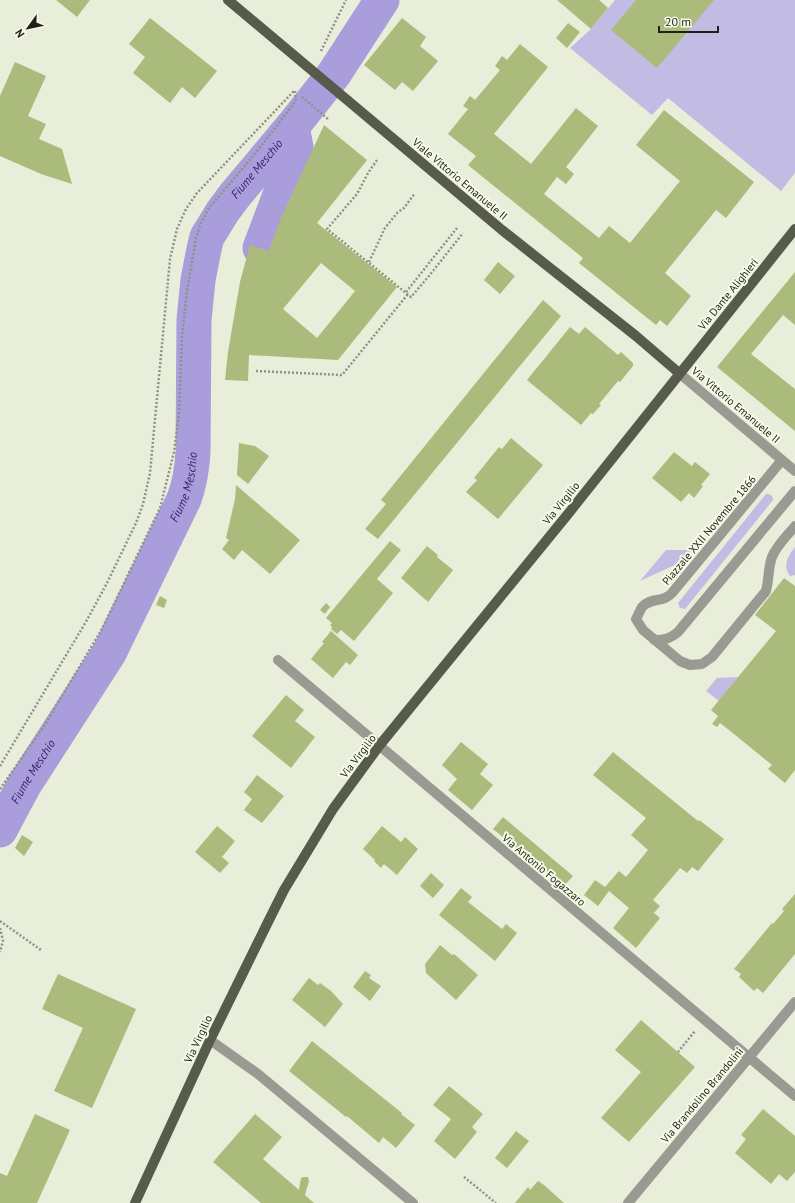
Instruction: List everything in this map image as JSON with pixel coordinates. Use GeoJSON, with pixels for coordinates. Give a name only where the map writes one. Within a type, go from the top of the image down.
{"type":"FeatureCollection","features":[{"type":"Feature","properties":{"kind":"main road","name":"Viale Vittorio Emanuele II"},"geometry":{"type":"LineString","coordinates":[[228,0],[502,230],[642,341],[679,373]]}},
{"type":"Feature","properties":{"kind":"main road","name":"Via Dante Alighieri"},"geometry":{"type":"LineString","coordinates":[[679,373],[795,229]]}},
{"type":"Feature","properties":{"kind":"main road","name":"Via Virgilio"},"geometry":{"type":"LineString","coordinates":[[135,1203],[210,1040],[284,890],[333,809],[379,746],[568,514],[679,373]]}},
{"type":"Feature","properties":{"kind":"street","name":"Via Vittorio Emanuele II"},"geometry":{"type":"LineString","coordinates":[[679,373],[795,471]]}},
{"type":"Feature","properties":{"kind":"street","name":"Piazzale XXII Novembre 1866"},"geometry":{"type":"LineString","coordinates":[[782,460],[672,593],[668,597],[661,600],[652,600],[642,607],[636,619],[643,630],[680,661],[690,665],[702,664],[712,657],[766,591],[769,582],[769,570],[772,557],[778,546],[795,526]]}},
{"type":"Feature","properties":{"kind":"street"},"geometry":{"type":"LineString","coordinates":[[654,640],[671,638],[678,632],[795,491]]}},
{"type":"Feature","properties":{"kind":"street","name":"Via Antonio Fogazzaro"},"geometry":{"type":"LineString","coordinates":[[278,660],[795,1096]]}},
{"type":"Feature","properties":{"kind":"street","name":"Via Brandolino Brandolini"},"geometry":{"type":"LineString","coordinates":[[628,1203],[795,1002]]}},
{"type":"Feature","properties":{"kind":"street"},"geometry":{"type":"LineString","coordinates":[[210,1040],[258,1074],[413,1203]]}},
{"type":"Feature","properties":{"kind":"path"},"geometry":{"type":"LineString","coordinates":[[320,51],[346,0]]}},
{"type":"Feature","properties":{"kind":"path"},"geometry":{"type":"LineString","coordinates":[[0,766],[87,620],[134,530],[144,504],[150,473],[170,259],[174,238],[181,219],[197,193],[295,91],[296,101],[210,208],[201,223],[196,238],[187,291],[182,337],[178,414],[174,452],[160,508],[102,629],[44,726],[0,789]]}},
{"type":"Feature","properties":{"kind":"path"},"geometry":{"type":"LineString","coordinates":[[302,97],[328,119]]}},
{"type":"Feature","properties":{"kind":"path"},"geometry":{"type":"LineString","coordinates":[[377,160],[357,194],[327,229],[411,297],[463,233]]}},
{"type":"Feature","properties":{"kind":"path"},"geometry":{"type":"LineString","coordinates":[[369,262],[386,228],[415,193]]}},
{"type":"Feature","properties":{"kind":"path"},"geometry":{"type":"LineString","coordinates":[[256,371],[342,375],[457,228]]}},
{"type":"Feature","properties":{"kind":"path"},"geometry":{"type":"LineString","coordinates":[[0,921],[41,950]]}},
{"type":"Feature","properties":{"kind":"path"},"geometry":{"type":"LineString","coordinates":[[0,928],[3,941],[0,952]]}},
{"type":"Feature","properties":{"kind":"path"},"geometry":{"type":"LineString","coordinates":[[678,1052],[688,1039]]}},
{"type":"Feature","properties":{"kind":"path"},"geometry":{"type":"LineString","coordinates":[[464,1177],[496,1203]]}},
{"type":"Feature","properties":{"kind":"shaded area"},"geometry":{"type":"Polygon","coordinates":[[[615,0],[795,0],[795,173],[781,191],[668,98],[652,115],[570,48],[591,29],[615,0]]]}},
{"type":"Feature","properties":{"kind":"shaded area"},"geometry":{"type":"Polygon","coordinates":[[[766,494],[771,495],[773,500],[685,609],[680,608],[678,603],[766,494]]]}},
{"type":"Feature","properties":{"kind":"shaded area"},"geometry":{"type":"Polygon","coordinates":[[[795,547],[795,575],[790,576],[786,569],[786,565],[788,557],[795,547]]]}},
{"type":"Feature","properties":{"kind":"shaded area"},"geometry":{"type":"Polygon","coordinates":[[[666,550],[692,550],[679,563],[640,581],[666,550]]]}},
{"type":"Feature","properties":{"kind":"shaded area"},"geometry":{"type":"Polygon","coordinates":[[[738,677],[719,701],[706,691],[717,678],[738,677]]]}},
{"type":"Feature","properties":{"kind":"building"},"geometry":{"type":"Polygon","coordinates":[[[56,0],[90,0],[77,17],[56,0]]]}},
{"type":"Feature","properties":{"kind":"building"},"geometry":{"type":"Polygon","coordinates":[[[557,0],[599,0],[608,8],[591,29],[557,0]]]}},
{"type":"Feature","properties":{"kind":"building"},"geometry":{"type":"Polygon","coordinates":[[[636,0],[714,0],[657,68],[611,30],[636,0]]]}},
{"type":"Feature","properties":{"kind":"building"},"geometry":{"type":"Polygon","coordinates":[[[150,18],[217,71],[195,98],[182,87],[170,103],[133,73],[145,57],[129,44],[150,18]]]}},
{"type":"Feature","properties":{"kind":"building"},"geometry":{"type":"Polygon","coordinates":[[[402,18],[426,37],[420,46],[438,61],[413,91],[402,82],[395,90],[364,65],[402,18]]]}},
{"type":"Feature","properties":{"kind":"building"},"geometry":{"type":"Polygon","coordinates":[[[568,23],[580,32],[567,48],[556,38],[568,23]]]}},
{"type":"Feature","properties":{"kind":"building"},"geometry":{"type":"Polygon","coordinates":[[[520,44],[548,67],[494,134],[531,164],[576,108],[598,126],[566,167],[574,174],[566,184],[557,177],[544,194],[599,238],[609,226],[630,243],[680,181],[636,145],[664,110],[754,182],[726,218],[716,210],[665,273],[691,296],[667,326],[660,320],[656,325],[579,263],[583,258],[468,165],[476,156],[448,134],[468,109],[463,106],[470,96],[475,100],[500,70],[495,66],[502,56],[507,60],[520,44]]]}},
{"type":"Feature","properties":{"kind":"building"},"geometry":{"type":"Polygon","coordinates":[[[15,62],[46,76],[28,116],[46,124],[39,139],[62,149],[72,184],[41,174],[0,156],[0,96],[15,62]]]}},
{"type":"Feature","properties":{"kind":"building"},"geometry":{"type":"Polygon","coordinates":[[[324,125],[367,160],[317,223],[397,287],[338,360],[249,355],[248,381],[225,380],[228,352],[240,282],[250,245],[269,251],[280,220],[324,125]],[[321,263],[283,309],[317,338],[355,291],[321,263]]]}},
{"type":"Feature","properties":{"kind":"building"},"geometry":{"type":"Polygon","coordinates":[[[498,262],[515,276],[500,294],[484,280],[498,262]]]}},
{"type":"Feature","properties":{"kind":"building"},"geometry":{"type":"Polygon","coordinates":[[[795,272],[795,325],[783,315],[751,354],[795,389],[795,431],[717,367],[795,272]]]}},
{"type":"Feature","properties":{"kind":"building"},"geometry":{"type":"Polygon","coordinates":[[[543,300],[561,316],[378,539],[365,529],[386,504],[381,500],[543,300]]]}},
{"type":"Feature","properties":{"kind":"building"},"geometry":{"type":"Polygon","coordinates":[[[570,327],[579,334],[585,327],[618,355],[621,352],[633,363],[633,366],[620,382],[618,381],[599,404],[601,405],[593,414],[591,413],[581,425],[527,380],[570,327]]]}},
{"type":"Feature","properties":{"kind":"building"},"geometry":{"type":"Polygon","coordinates":[[[511,438],[543,465],[498,519],[466,492],[477,480],[474,478],[499,447],[502,449],[511,438]]]}},
{"type":"Feature","properties":{"kind":"building"},"geometry":{"type":"Polygon","coordinates":[[[239,443],[255,446],[269,456],[248,484],[237,475],[239,443]]]}},
{"type":"Feature","properties":{"kind":"building"},"geometry":{"type":"Polygon","coordinates":[[[674,452],[692,466],[695,462],[710,474],[701,485],[703,486],[694,498],[689,493],[681,502],[652,478],[674,452]]]}},
{"type":"Feature","properties":{"kind":"building"},"geometry":{"type":"Polygon","coordinates":[[[236,485],[300,540],[270,574],[242,550],[234,560],[222,549],[229,540],[226,538],[235,499],[236,485]]]}},
{"type":"Feature","properties":{"kind":"building"},"geometry":{"type":"Polygon","coordinates":[[[390,541],[401,550],[377,579],[393,593],[354,641],[341,630],[337,634],[331,629],[332,627],[330,625],[332,623],[326,618],[390,541]]]}},
{"type":"Feature","properties":{"kind":"building"},"geometry":{"type":"Polygon","coordinates":[[[427,546],[438,555],[437,557],[453,570],[428,602],[401,578],[427,546]]]}},
{"type":"Feature","properties":{"kind":"building"},"geometry":{"type":"Polygon","coordinates":[[[784,578],[795,586],[795,770],[785,783],[768,769],[772,765],[734,734],[720,723],[717,727],[712,724],[718,716],[711,710],[776,631],[755,615],[784,578]]]}},
{"type":"Feature","properties":{"kind":"building"},"geometry":{"type":"Polygon","coordinates":[[[160,596],[167,600],[164,608],[156,605],[160,596]]]}},
{"type":"Feature","properties":{"kind":"building"},"geometry":{"type":"Polygon","coordinates":[[[326,603],[330,607],[325,614],[320,610],[326,603]]]}},
{"type":"Feature","properties":{"kind":"building"},"geometry":{"type":"Polygon","coordinates":[[[331,631],[358,655],[350,665],[346,662],[333,678],[311,659],[324,643],[322,642],[331,631]]]}},
{"type":"Feature","properties":{"kind":"building"},"geometry":{"type":"Polygon","coordinates":[[[286,695],[304,710],[295,721],[315,737],[291,768],[252,736],[286,695]]]}},
{"type":"Feature","properties":{"kind":"building"},"geometry":{"type":"Polygon","coordinates":[[[461,742],[488,764],[480,774],[493,785],[472,810],[448,790],[457,779],[442,765],[461,742]]]}},
{"type":"Feature","properties":{"kind":"building"},"geometry":{"type":"Polygon","coordinates":[[[613,752],[698,821],[699,820],[724,839],[698,871],[692,867],[687,873],[680,868],[653,900],[660,906],[654,913],[660,918],[636,948],[613,928],[629,908],[609,891],[598,906],[584,895],[595,880],[605,887],[619,871],[626,877],[648,850],[631,835],[646,818],[593,775],[613,752]]]}},
{"type":"Feature","properties":{"kind":"building"},"geometry":{"type":"Polygon","coordinates":[[[257,775],[284,796],[262,823],[244,810],[252,799],[244,792],[257,775]]]}},
{"type":"Feature","properties":{"kind":"building"},"geometry":{"type":"Polygon","coordinates":[[[503,817],[573,876],[563,887],[493,829],[503,817]]]}},
{"type":"Feature","properties":{"kind":"building"},"geometry":{"type":"Polygon","coordinates":[[[217,826],[235,841],[222,857],[229,863],[220,873],[195,852],[217,826]]]}},
{"type":"Feature","properties":{"kind":"building"},"geometry":{"type":"Polygon","coordinates":[[[382,826],[401,842],[405,837],[418,849],[397,875],[384,864],[381,868],[363,849],[382,826]]]}},
{"type":"Feature","properties":{"kind":"building"},"geometry":{"type":"Polygon","coordinates":[[[22,835],[33,842],[24,856],[15,848],[22,835]]]}},
{"type":"Feature","properties":{"kind":"building"},"geometry":{"type":"Polygon","coordinates":[[[431,873],[444,885],[433,898],[420,886],[431,873]]]}},
{"type":"Feature","properties":{"kind":"building"},"geometry":{"type":"Polygon","coordinates":[[[461,888],[472,897],[468,902],[502,929],[506,924],[517,933],[495,961],[439,915],[461,888]]]}},
{"type":"Feature","properties":{"kind":"building"},"geometry":{"type":"Polygon","coordinates":[[[795,894],[795,954],[763,993],[757,988],[754,991],[739,977],[741,974],[734,969],[772,923],[773,924],[784,911],[782,909],[795,894]]]}},
{"type":"Feature","properties":{"kind":"building"},"geometry":{"type":"Polygon","coordinates":[[[440,945],[452,955],[454,954],[478,975],[456,1000],[426,973],[425,964],[440,945]]]}},
{"type":"Feature","properties":{"kind":"building"},"geometry":{"type":"Polygon","coordinates":[[[365,971],[371,975],[369,978],[381,986],[370,1001],[353,987],[365,971]]]}},
{"type":"Feature","properties":{"kind":"building"},"geometry":{"type":"Polygon","coordinates":[[[58,974],[136,1009],[92,1108],[54,1091],[83,1028],[42,1009],[58,974]]]}},
{"type":"Feature","properties":{"kind":"building"},"geometry":{"type":"Polygon","coordinates":[[[309,978],[318,985],[320,983],[331,991],[343,1004],[325,1027],[292,1000],[309,978]]]}},
{"type":"Feature","properties":{"kind":"building"},"geometry":{"type":"Polygon","coordinates":[[[641,1020],[695,1067],[629,1142],[601,1118],[641,1072],[615,1050],[641,1020]]]}},
{"type":"Feature","properties":{"kind":"building"},"geometry":{"type":"Polygon","coordinates":[[[312,1041],[415,1125],[396,1148],[383,1137],[379,1143],[289,1071],[312,1041]]]}},
{"type":"Feature","properties":{"kind":"building"},"geometry":{"type":"Polygon","coordinates":[[[449,1086],[483,1114],[472,1127],[477,1132],[455,1159],[434,1141],[451,1119],[433,1105],[449,1086]]]}},
{"type":"Feature","properties":{"kind":"building"},"geometry":{"type":"Polygon","coordinates":[[[763,1109],[795,1136],[795,1172],[787,1181],[779,1174],[771,1184],[735,1153],[746,1139],[741,1135],[763,1109]]]}},
{"type":"Feature","properties":{"kind":"building"},"geometry":{"type":"Polygon","coordinates":[[[35,1114],[70,1130],[37,1203],[0,1203],[0,1173],[7,1176],[35,1114]]]}},
{"type":"Feature","properties":{"kind":"building"},"geometry":{"type":"Polygon","coordinates":[[[255,1114],[282,1137],[263,1159],[299,1190],[301,1178],[308,1177],[309,1181],[305,1195],[314,1203],[261,1203],[213,1162],[255,1114]]]}},
{"type":"Feature","properties":{"kind":"building"},"geometry":{"type":"Polygon","coordinates":[[[516,1131],[529,1141],[507,1168],[495,1158],[516,1131]]]}},
{"type":"Feature","properties":{"kind":"building"},"geometry":{"type":"Polygon","coordinates":[[[538,1181],[564,1203],[515,1203],[528,1187],[530,1190],[538,1181]]]}},
{"type":"Feature","properties":{"kind":"waterway","name":"Fiume Meschio"},"geometry":{"type":"LineString","coordinates":[[0,830],[24,785],[109,653],[184,499],[190,476],[193,452],[194,320],[198,280],[207,237],[235,195],[334,74],[382,0]]}},
{"type":"Feature","properties":{"kind":"waterway"},"geometry":{"type":"LineString","coordinates":[[260,248],[294,158],[296,147],[292,127]]}}]}
